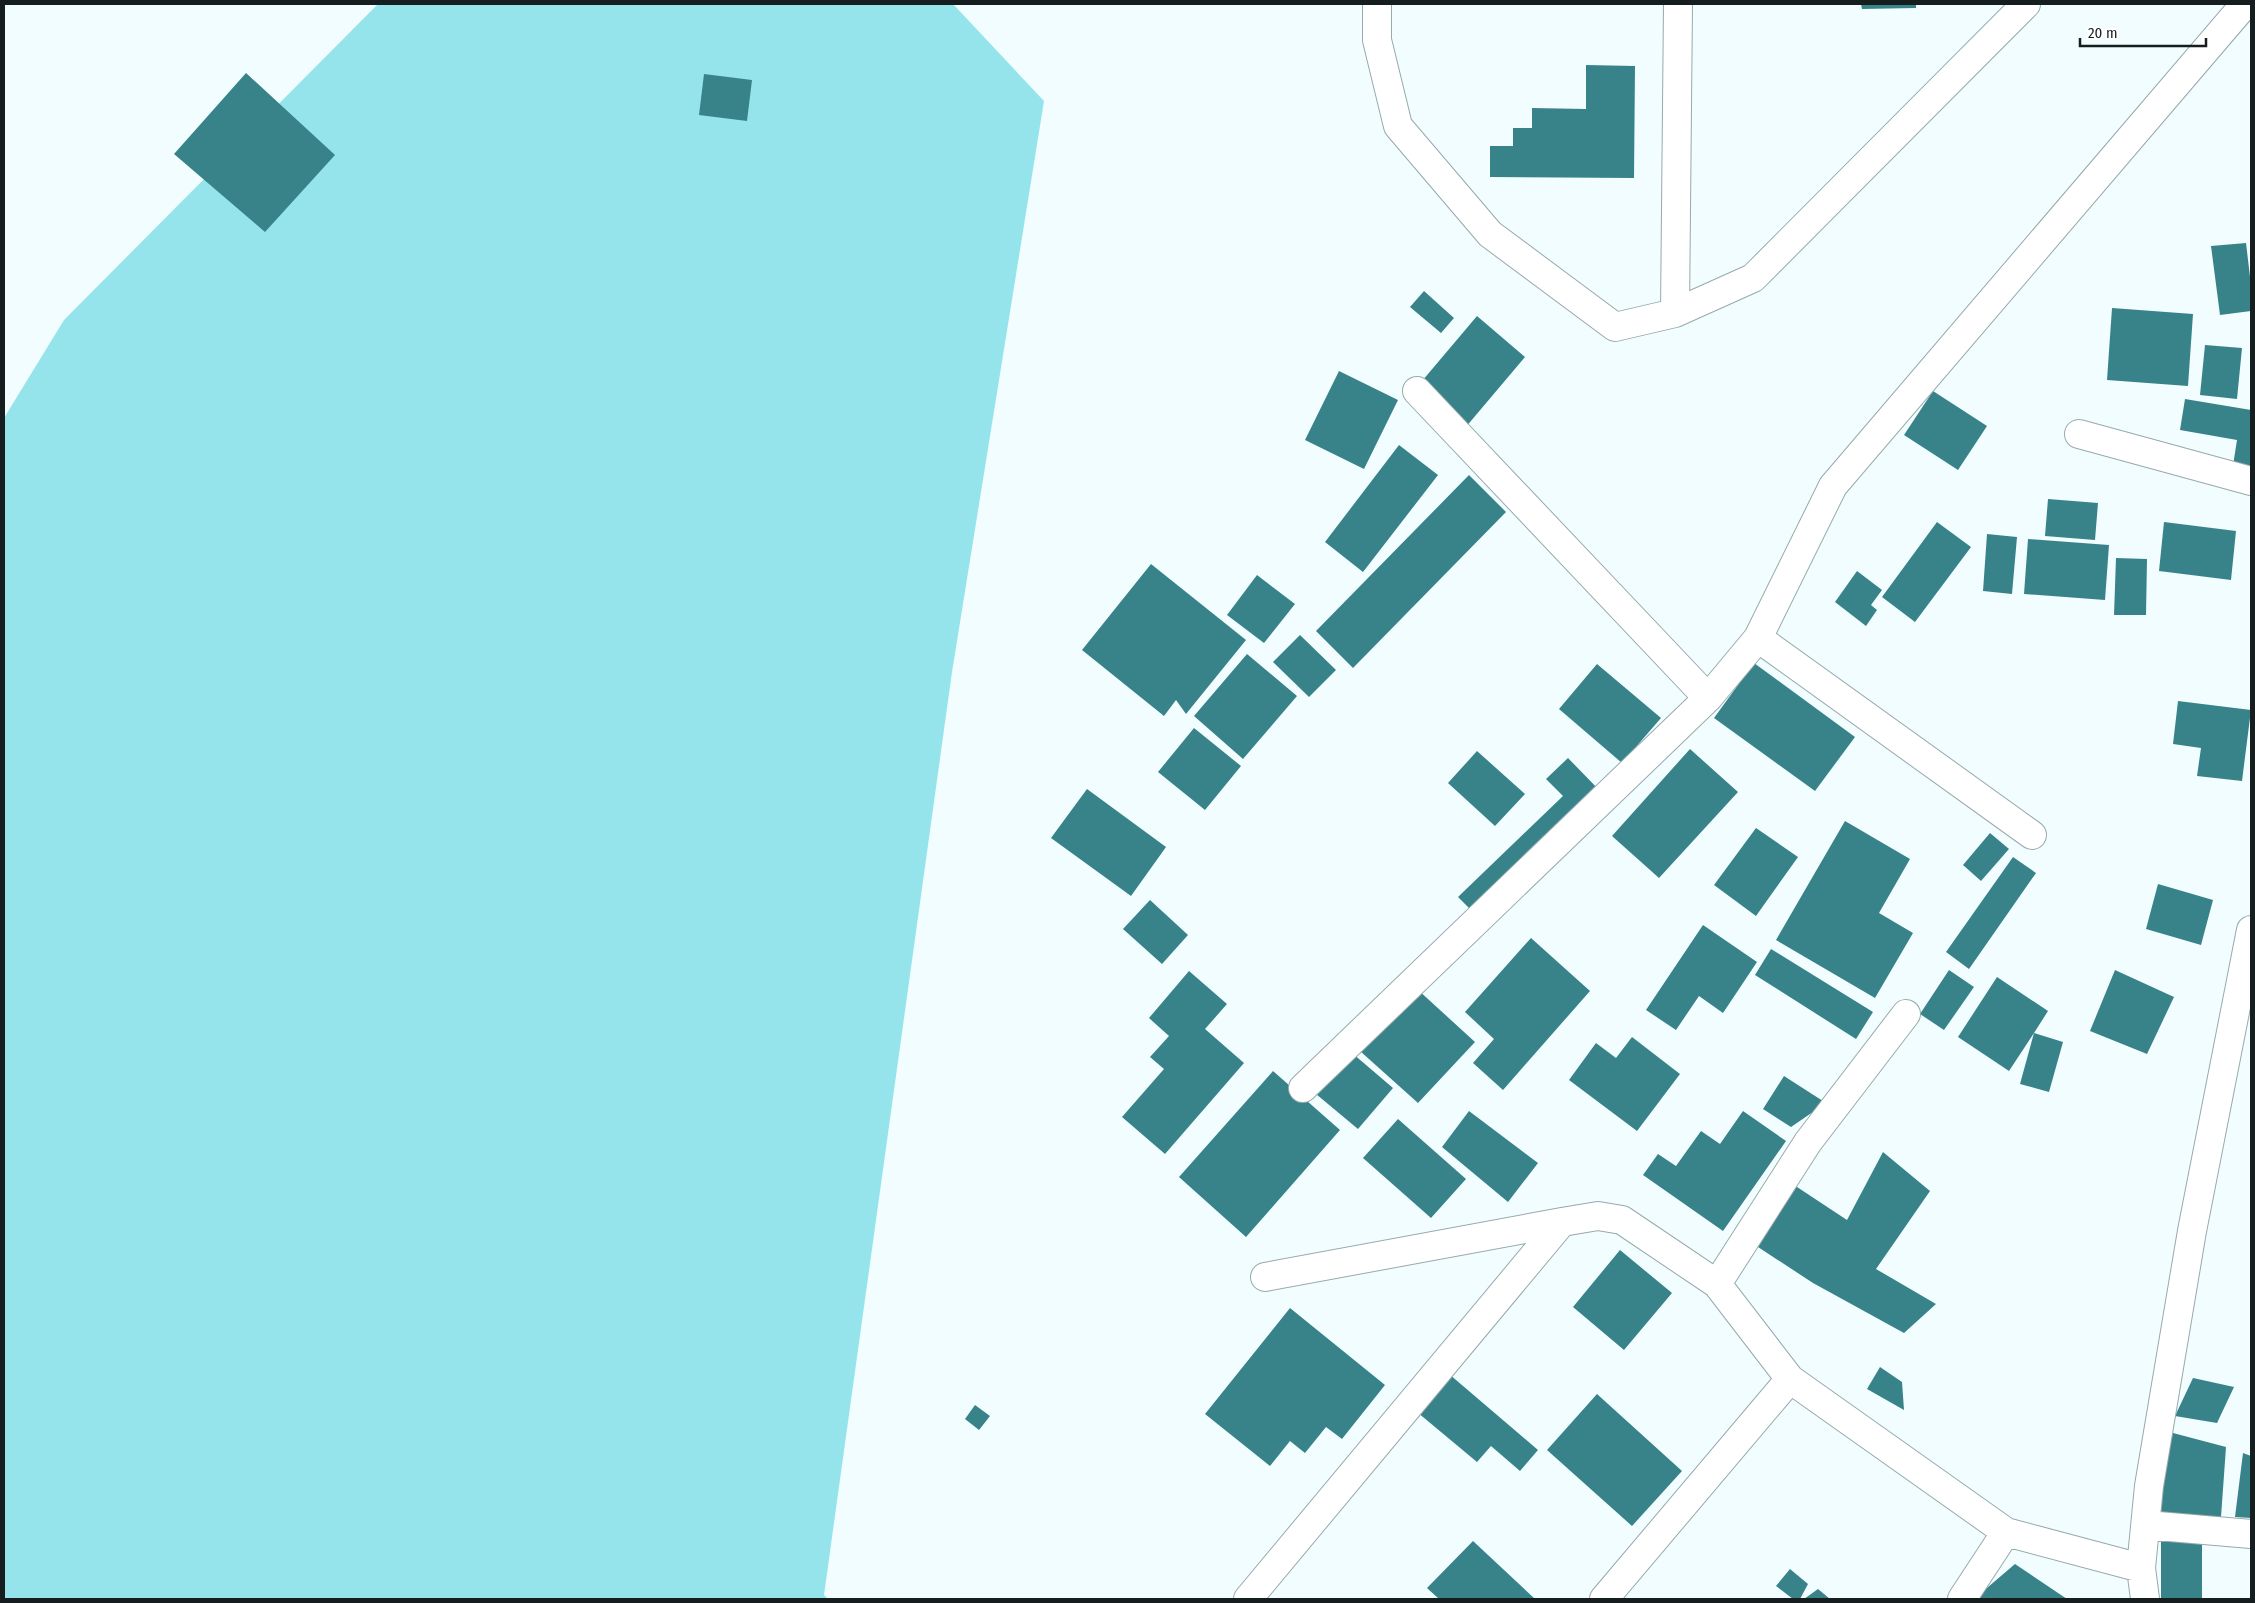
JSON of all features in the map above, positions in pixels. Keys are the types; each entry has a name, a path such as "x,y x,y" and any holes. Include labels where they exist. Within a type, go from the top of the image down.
{"street":[{"path":"1377,4 1377,40 1398,126 1490,234 1615,327 1675,314 1753,278 2014,10"},
{"path":"1675,314 1678,4"},
{"path":"1303,1088 1708,698 1758,638 1833,486 2245,4"},
{"path":"1416,391 1708,698"},
{"path":"2079,434 2251,481"},
{"path":"1758,638 2032,835"},
{"path":"2145,1599 2141,1568 2149,1486 2192,1231 2251,930"},
{"path":"1717,1284 1808,1142 1906,1014"},
{"path":"1265,1277 1598,1216 1622,1220 1717,1284 1790,1379 2006,1532 2141,1568"},
{"path":"1248,1599 1562,1222"},
{"path":"1604,1599 1790,1379"},
{"path":"2146,1525 2251,1534"},
{"path":"1962,1599 2006,1532"}],"shaded area":[{"path":"378,4 953,4 1044,101 952,672 824,1595 828,1599 4,1599 4,418 64,320"}],"building":[{"path":"1861,4 1916,4 1916,8 1862,9"},
{"path":"1586,65 1635,66 1634,178 1490,177 1490,146 1513,146 1513,128 1532,128 1532,108 1586,109"},
{"path":"246,73 335,155 265,232 174,154"},
{"path":"704,74 752,80 747,121 699,115"},
{"path":"2246,243 2251,285 2251,311 2220,315 2211,246"},
{"path":"1424,291 1454,318 1441,333 1410,307"},
{"path":"2112,308 2193,314 2188,386 2107,380"},
{"path":"1477,316 1525,357 1465,428 1417,387"},
{"path":"2205,345 2242,348 2237,399 2200,395"},
{"path":"1339,371 1398,400 1364,469 1305,440"},
{"path":"1933,391 1987,426 1958,470 1904,435"},
{"path":"2185,399 2251,410 2251,475 2232,472 2237,440 2180,430"},
{"path":"1399,445 1438,475 1363,572 1325,542"},
{"path":"1469,475 1506,512 1353,668 1316,631"},
{"path":"2048,499 2098,503 2095,540 2045,536"},
{"path":"1937,522 1971,547 1915,622 1882,597"},
{"path":"2164,522 2236,531 2231,580 2159,571"},
{"path":"1987,534 2017,537 2012,594 1983,591"},
{"path":"2028,539 2109,545 2105,600 2024,594"},
{"path":"2116,558 2147,559 2146,615 2114,615"},
{"path":"1151,564 1246,640 1186,714 1176,700 1164,716 1082,650"},
{"path":"1857,571 1882,590 1871,605 1877,610 1866,626 1835,602"},
{"path":"1257,575 1295,604 1264,643 1227,615"},
{"path":"1300,635 1336,670 1309,697 1273,662"},
{"path":"1247,654 1297,696 1243,759 1194,716"},
{"path":"1754,663 1855,737 1815,791 1714,718"},
{"path":"1597,664 1661,718 1622,763 1559,709"},
{"path":"2178,701 2251,710 2242,781 2197,776 2201,748 2173,744"},
{"path":"1194,728 1241,766 1205,810 1158,772"},
{"path":"1690,749 1738,792 1659,878 1612,836"},
{"path":"1477,751 1525,794 1495,826 1448,783"},
{"path":"1568,758 1603,794 1477,916 1458,897 1563,796 1546,779"},
{"path":"1087,789 1166,847 1131,896 1051,838"},
{"path":"1845,821 1910,859 1879,913 1913,933 1875,998 1776,940"},
{"path":"1756,828 1798,857 1756,916 1714,885"},
{"path":"1990,833 2009,849 1981,881 1963,865"},
{"path":"2013,857 2036,873 1969,969 1946,952"},
{"path":"2158,884 2213,900 2201,945 2146,929"},
{"path":"1150,900 1188,935 1162,964 1123,929"},
{"path":"1703,925 1757,962 1723,1013 1699,996 1676,1030 1646,1010"},
{"path":"1531,938 1590,991 1503,1090 1473,1063 1494,1039 1465,1012"},
{"path":"1771,949 1873,1012 1856,1039 1755,975"},
{"path":"1949,970 1974,987 1944,1030 1920,1014"},
{"path":"2115,970 2174,997 2147,1054 2090,1031"},
{"path":"1189,971 1227,1004 1205,1029 1244,1063 1165,1154 1122,1117 1164,1069 1150,1057 1169,1036 1149,1018"},
{"path":"1997,977 2048,1011 2009,1071 1958,1037"},
{"path":"1417,989 1475,1042 1418,1103 1360,1051"},
{"path":"2034,1033 2063,1042 2049,1092 2020,1084"},
{"path":"1632,1037 1680,1074 1637,1131 1569,1080 1596,1043 1616,1058"},
{"path":"1352,1053 1393,1088 1358,1129 1316,1094"},
{"path":"1273,1071 1340,1130 1246,1237 1179,1177"},
{"path":"1784,1076 1826,1103 1791,1127 1763,1109"},
{"path":"1469,1111 1538,1163 1508,1202 1442,1147"},
{"path":"1743,1111 1786,1141 1723,1231 1643,1175 1658,1154 1676,1166 1701,1131 1720,1144"},
{"path":"1398,1119 1466,1179 1431,1218 1363,1158"},
{"path":"1883,1152 1930,1191 1876,1269 1936,1304 1904,1333 1813,1283 1755,1245 1794,1185 1847,1220"},
{"path":"1620,1250 1672,1293 1624,1350 1573,1307"},
{"path":"1290,1308 1385,1385 1342,1439 1326,1427 1305,1453 1290,1441 1270,1466 1205,1414"},
{"path":"1880,1367 1902,1382 1904,1410 1867,1389"},
{"path":"1449,1374 1538,1450 1520,1471 1491,1446 1477,1462 1417,1412"},
{"path":"2193,1378 2234,1387 2217,1423 2175,1416"},
{"path":"1597,1394 1682,1471 1632,1526 1547,1450"},
{"path":"975,1405 990,1416 979,1430 965,1419"},
{"path":"2173,1433 2226,1447 2221,1517 2151,1514"},
{"path":"2243,1453 2251,1456 2251,1518 2235,1517"},
{"path":"2161,1533 2202,1533 2202,1599 2161,1599"},
{"path":"1473,1541 1535,1599 1439,1599 1427,1588"},
{"path":"2015,1564 2067,1599 1974,1599"},
{"path":"1790,1569 1808,1584 1800,1599 1793,1599 1776,1586"},
{"path":"1818,1589 1830,1599 1804,1599"}]}
